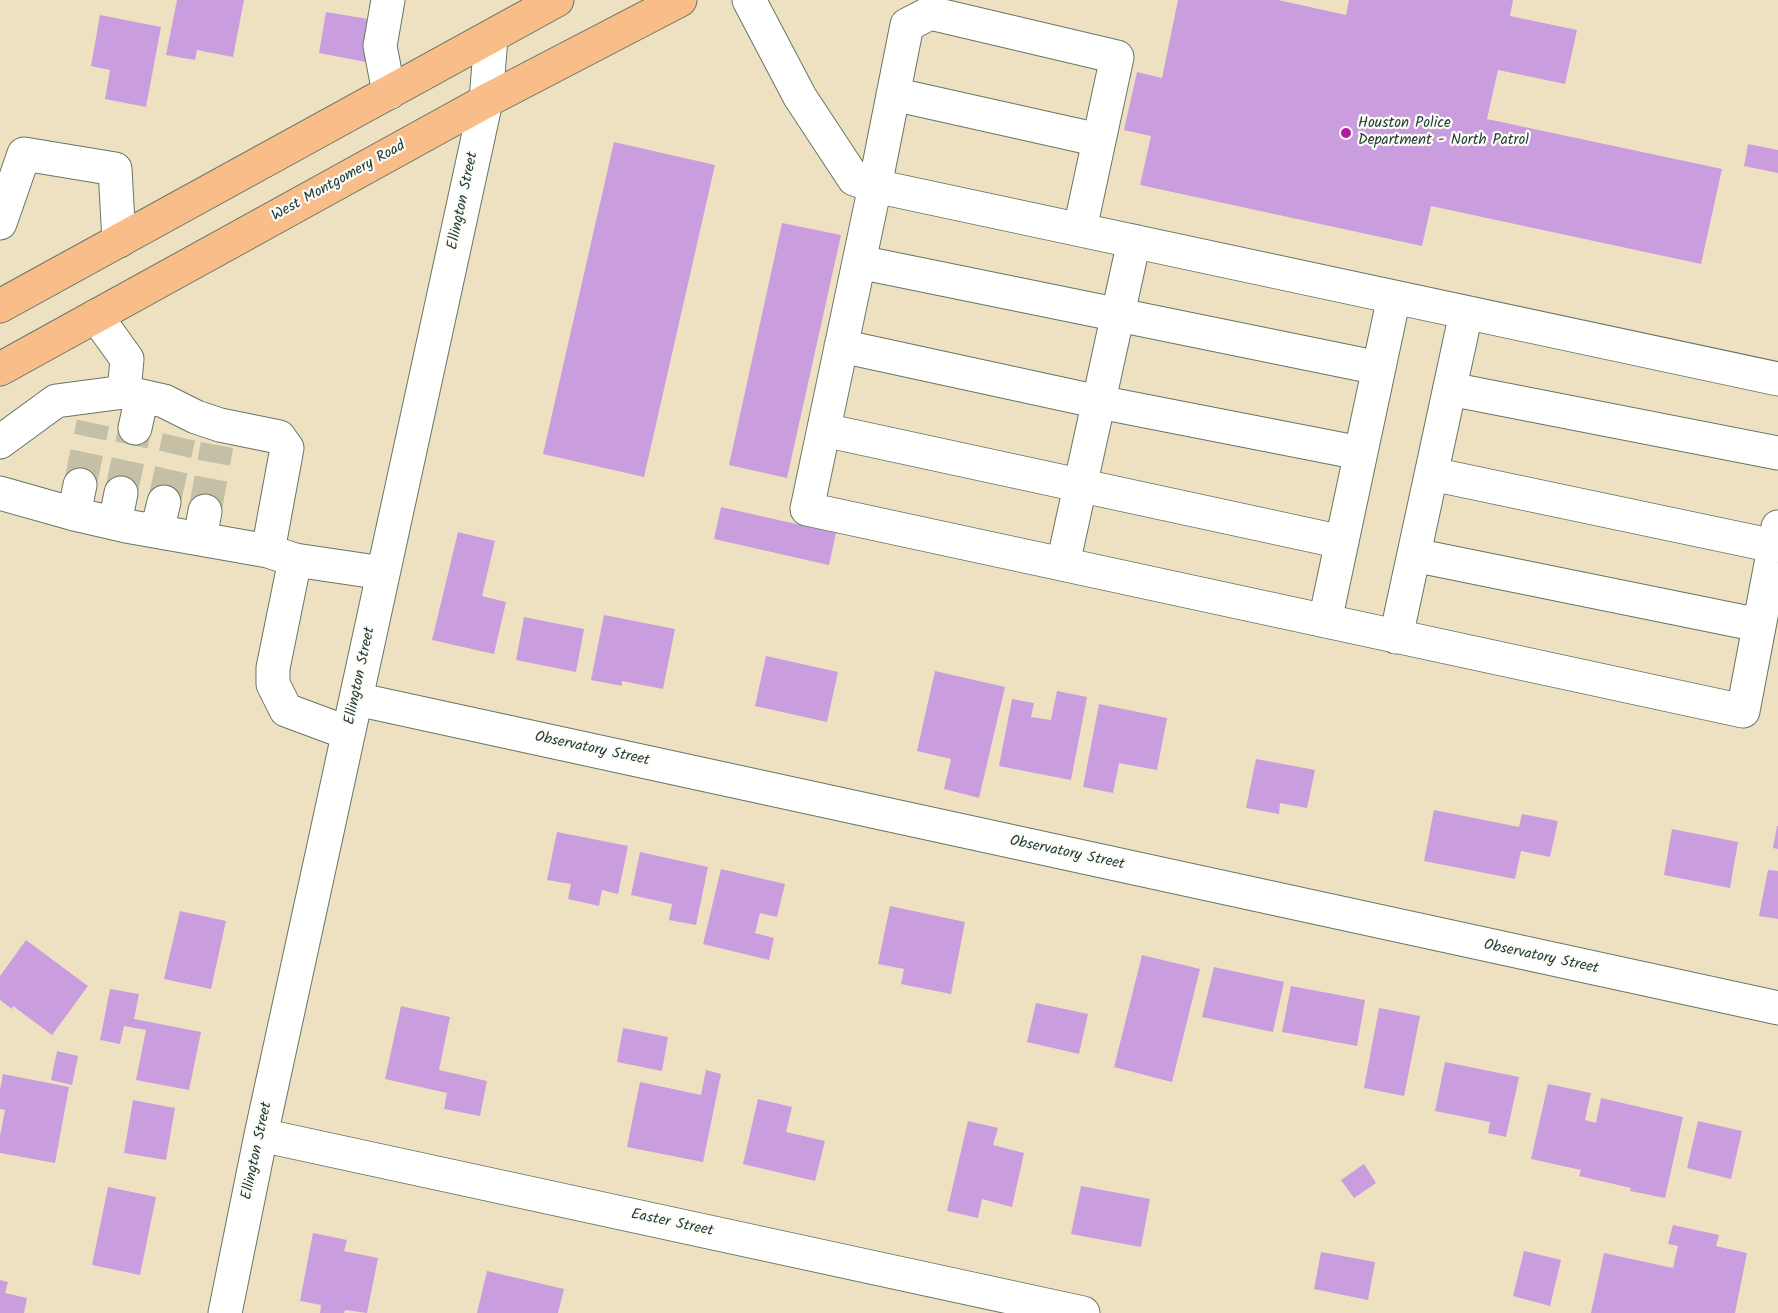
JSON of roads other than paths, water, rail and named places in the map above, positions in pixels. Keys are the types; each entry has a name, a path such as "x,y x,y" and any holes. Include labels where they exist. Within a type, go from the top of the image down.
{"main road":[{"path":"0,306 558,0"},
{"name":"West Montgomery Road","path":"0,369 486,101 680,0"}],"street":[{"path":"388,0 380,46 389,93"},
{"path":"749,0 800,97 854,179 874,186 1778,379"},
{"path":"1080,230 1117,57 930,13 907,25 807,509 1743,711 1776,536 1432,474"},
{"name":"Ellington Street","path":"225,1313 261,1135 486,101 490,38"},
{"path":"893,94 1099,140"},
{"path":"0,223 24,154 115,169 119,241"},
{"path":"1063,564 1134,241"},
{"path":"859,262 1379,368"},
{"path":"1325,621 1394,297"},
{"path":"1396,637 1466,313"},
{"path":"96,316 127,359 115,401"},
{"path":"841,346 1099,402 1360,453"},
{"path":"1450,389 1778,453"},
{"path":"0,442 56,401 164,401 181,424 218,435 279,437 287,448 273,684 286,710 348,733"},
{"path":"115,401 135,428"},
{"path":"824,430 1342,542"},
{"path":"0,493 77,499 203,525 281,555 383,573"},
{"path":"1414,555 1759,625"},
{"name":"Observatory Street","path":"356,699 1778,1008"},
{"name":"Easter Street","path":"261,1135 1083,1313"}],"tunnel":[{"path":"80,485 93,423"},
{"path":"121,493 135,428"},
{"path":"164,502 179,437"},
{"path":"205,511 217,445"}],"place":[{"name":"Houston Police Department - North Patrol","path":"1346,133"}]}
